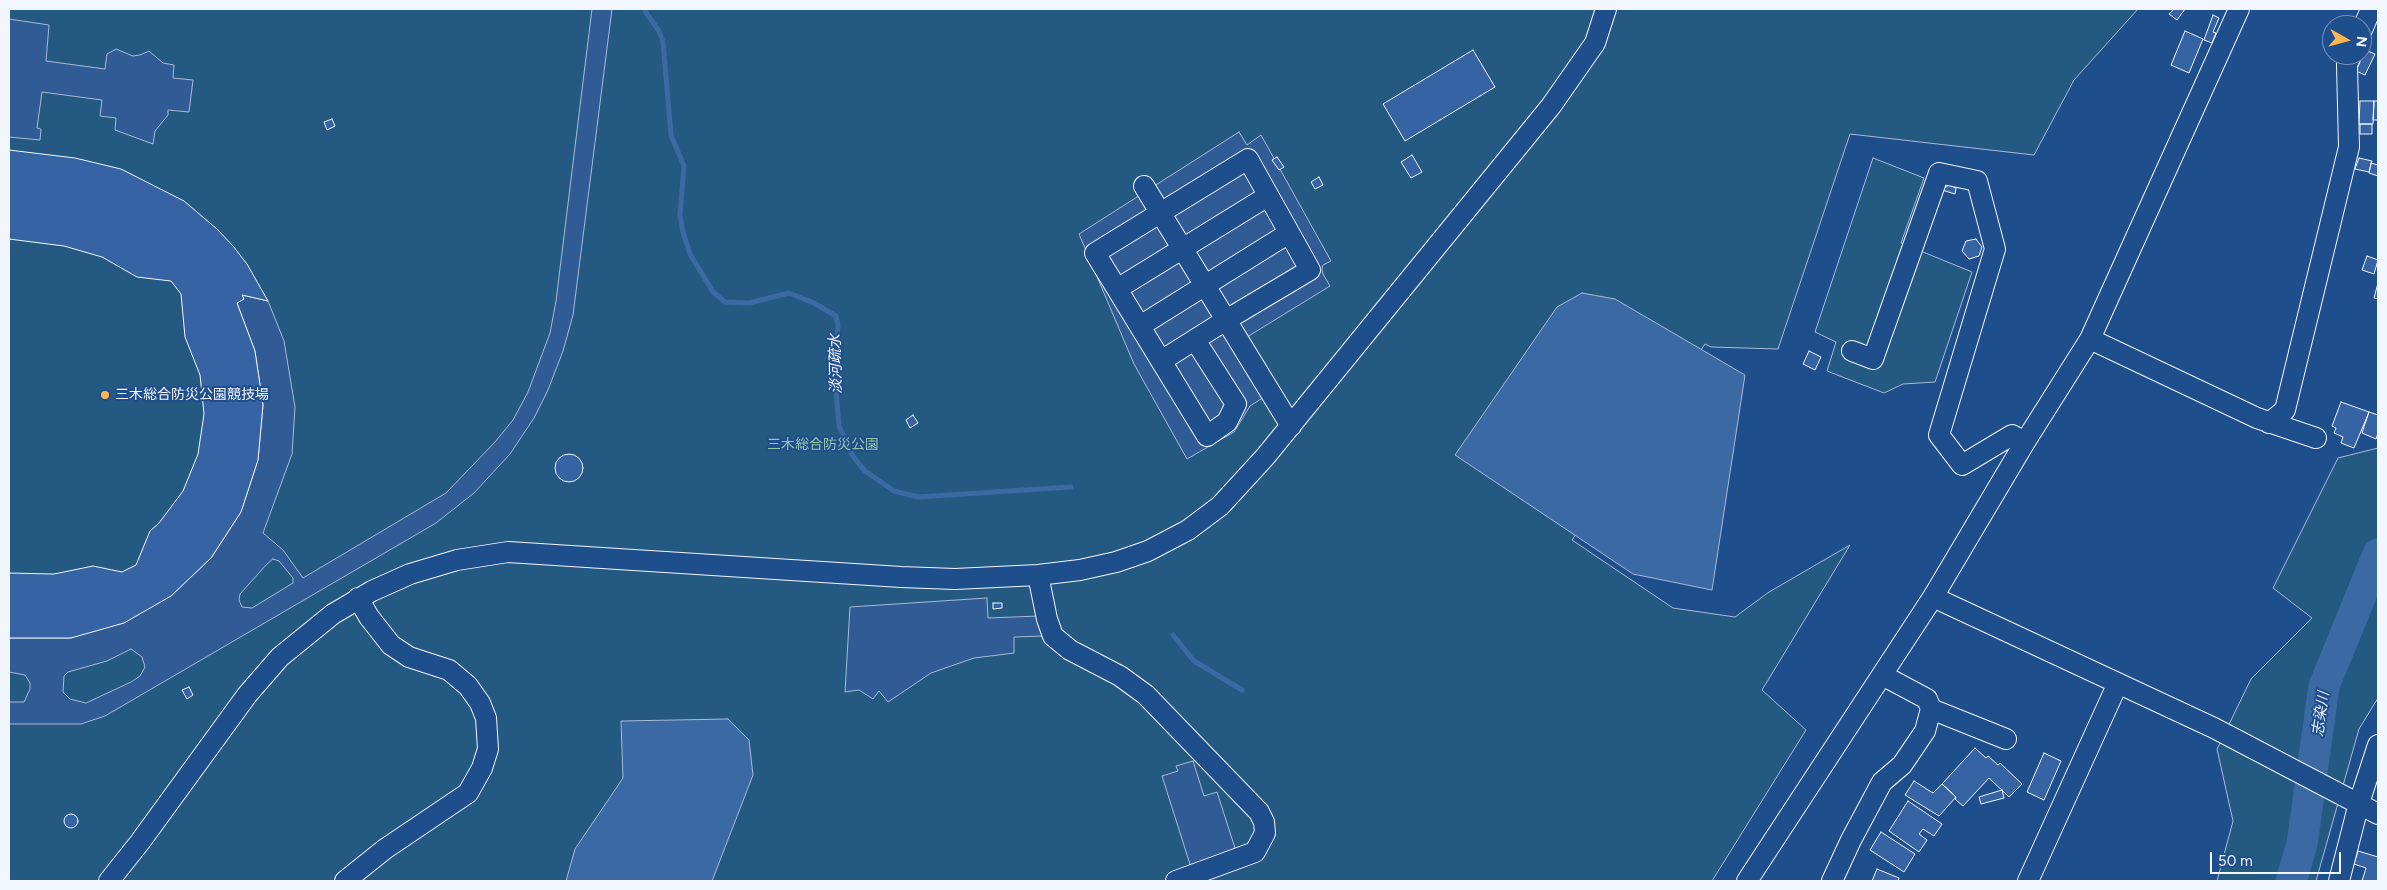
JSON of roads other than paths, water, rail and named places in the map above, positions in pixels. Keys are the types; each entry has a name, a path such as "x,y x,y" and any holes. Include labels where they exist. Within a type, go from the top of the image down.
{"street":[{"path":"109,881 263,676 300,638 322,621 358,598 391,581 420,570 457,560 508,552 901,577 955,579 1038,575 1108,564 1148,551 1188,530 1220,506 1291,426 1550,106 1594,43 1606,9"},
{"path":"1746,881 1934,597 2025,442 2090,339 2239,9"},
{"path":"2269,423 2285,410 2349,147 2347,65"},
{"path":"1161,361 1226,320 1310,270 1248,159 1095,253 1140,326 1161,361 1207,436 1227,422 1236,404 1195,340"},
{"path":"1852,351 1873,359 1939,173 1976,181 1995,249 1939,436 1962,465 2012,435 2025,442"},
{"path":"1144,186 1291,426"},
{"path":"1117,289 1268,196"},
{"path":"1140,326 1289,233"},
{"path":"2090,339 2269,423 2316,438"},
{"path":"1038,575 1047,619 1053,636 1070,650 1120,676 1146,695 1193,742 1262,817 1265,833 1255,852 1176,881"},
{"path":"1934,597 2214,728 2378,814"},
{"path":"345,881 384,849 468,792 482,768 488,749 486,718 480,703 468,686 449,670 409,656 391,645 368,618 358,598"},
{"path":"1832,881 1851,840 1882,782 1902,765 1925,731 1931,709 1927,699 1882,675"},
{"path":"2028,881 2118,683"},
{"path":"1931,709 2006,739"},
{"path":"2338,881 2359,803 2378,745"}],"waterway":[{"name":"淡河疏水","path":"645,11 659,31 663,42 671,135 684,166 680,215 690,254 713,292 725,302 749,303 789,293 814,303 836,316 838,326 834,368 839,426 852,455 865,471 894,491 918,497 1071,487"},
{"name":"志染川","path":"2291,881 2302,844 2324,686 2378,554"},
{"name":"淡河疏水","path":"1173,635 1194,661 1242,690"}],"place":[{"name":"三木総合防災公園競技場","path":"105,395"}],"park label":[{"name":"三木総合防災公園","path":"823,445"}]}
